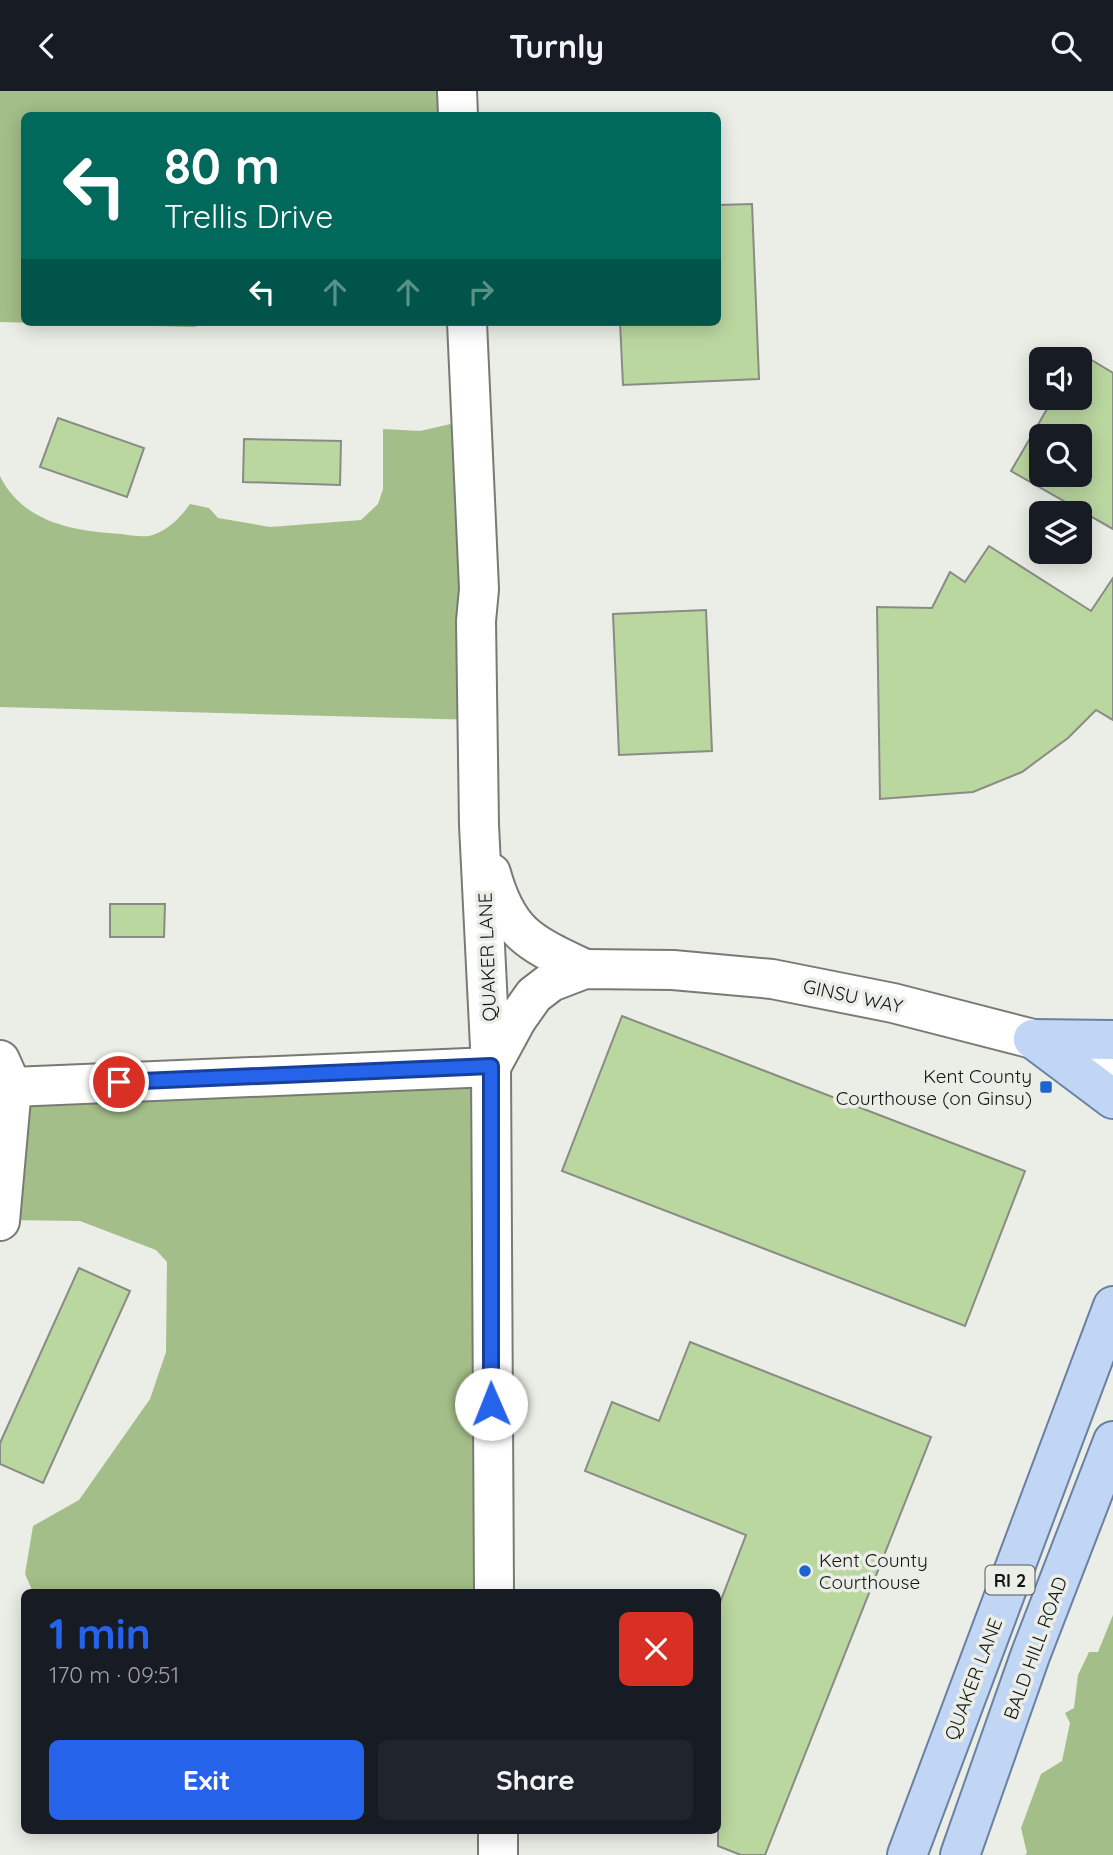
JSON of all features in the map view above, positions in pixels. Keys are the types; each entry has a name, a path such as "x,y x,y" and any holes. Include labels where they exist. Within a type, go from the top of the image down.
{"main road":[{"path":"1033,1039 1113,1040"},
{"path":"1033,1039 1113,1099"},
{"path":"1097,1350 1113,1273"},
{"name":"QUAKER LANE","path":"907,1855 1113,1306"},
{"name":"BALD HILL ROAD","path":"960,1855 1030,1656 1113,1441"}],"street":[{"path":"457,91 458,112"},
{"name":"QUAKER LANE","path":"467,326 479,589 476,621 491,1066 494,1589"},
{"name":"GINSU WAY","path":"482,840 496,892 515,925 531,943 585,969"},
{"name":"GINSU WAY","path":"491,1066 517,1019 534,995 551,982 585,969 674,969 772,979 893,1003 1033,1039 1113,1069"},
{"path":"0,1221 6,1074 491,1066"},
{"path":"498,1834 498,1855"}],"green space":[{"path":"0,91 459,91 460,112 21,112 21,323 0,322"},
{"path":"468,420 479,720 0,707 0,476 10,492 36,514 68,527 103,533 153,535 174,523 190,504 209,508 218,518 270,527 361,520 378,504 383,489 383,429 420,431"},
{"path":"488,1065 496,1589 32,1589 25,1574 33,1526 79,1500 150,1399 166,1352 167,1262 156,1250 80,1221 4,1220 11,1079"},
{"path":"1113,1615 1113,1855 1025,1855 1027,1853 1021,1828 1041,1774 1062,1761 1070,1723 1065,1713 1074,1708 1078,1675 1089,1652 1098,1652"}],"building":[{"path":"752,204 759,379 623,385 620,326 721,326 721,205"},
{"path":"1092,360 1113,373 1113,529 1092,517 1092,501 1064,501 1039,487 1092,487 1092,424 1038,424 1046,410 1092,410"},
{"path":"58,418 144,448 127,497 40,467"},
{"path":"244,439 341,441 340,485 243,482"},
{"path":"1029,440 1029,481 1011,471"},
{"path":"989,546 1091,611 1113,578 1113,720 1096,710 1068,738 1022,772 973,792 880,799 877,607 932,608 950,572 965,582"},
{"path":"706,610 712,751 619,755 613,614"},
{"path":"110,904 165,904 164,937 110,937"},
{"path":"622,1016 1025,1171 965,1326 562,1171"},
{"path":"79,1268 130,1291 43,1483 0,1464 0,1443"},
{"name":"Kent County Courthouse","path":"690,1342 931,1437 765,1855 741,1855 718,1846 718,1834 721,1834 721,1600 746,1535 585,1471 612,1402 659,1421"}],"place":[{"name":"Kent County Courthouse (on Ginsu)","path":"1046,1087"},
{"name":"Kent County Courthouse","path":"805,1571"}],"route":[{"path":"119,1082 491,1066 491,1404"}]}
